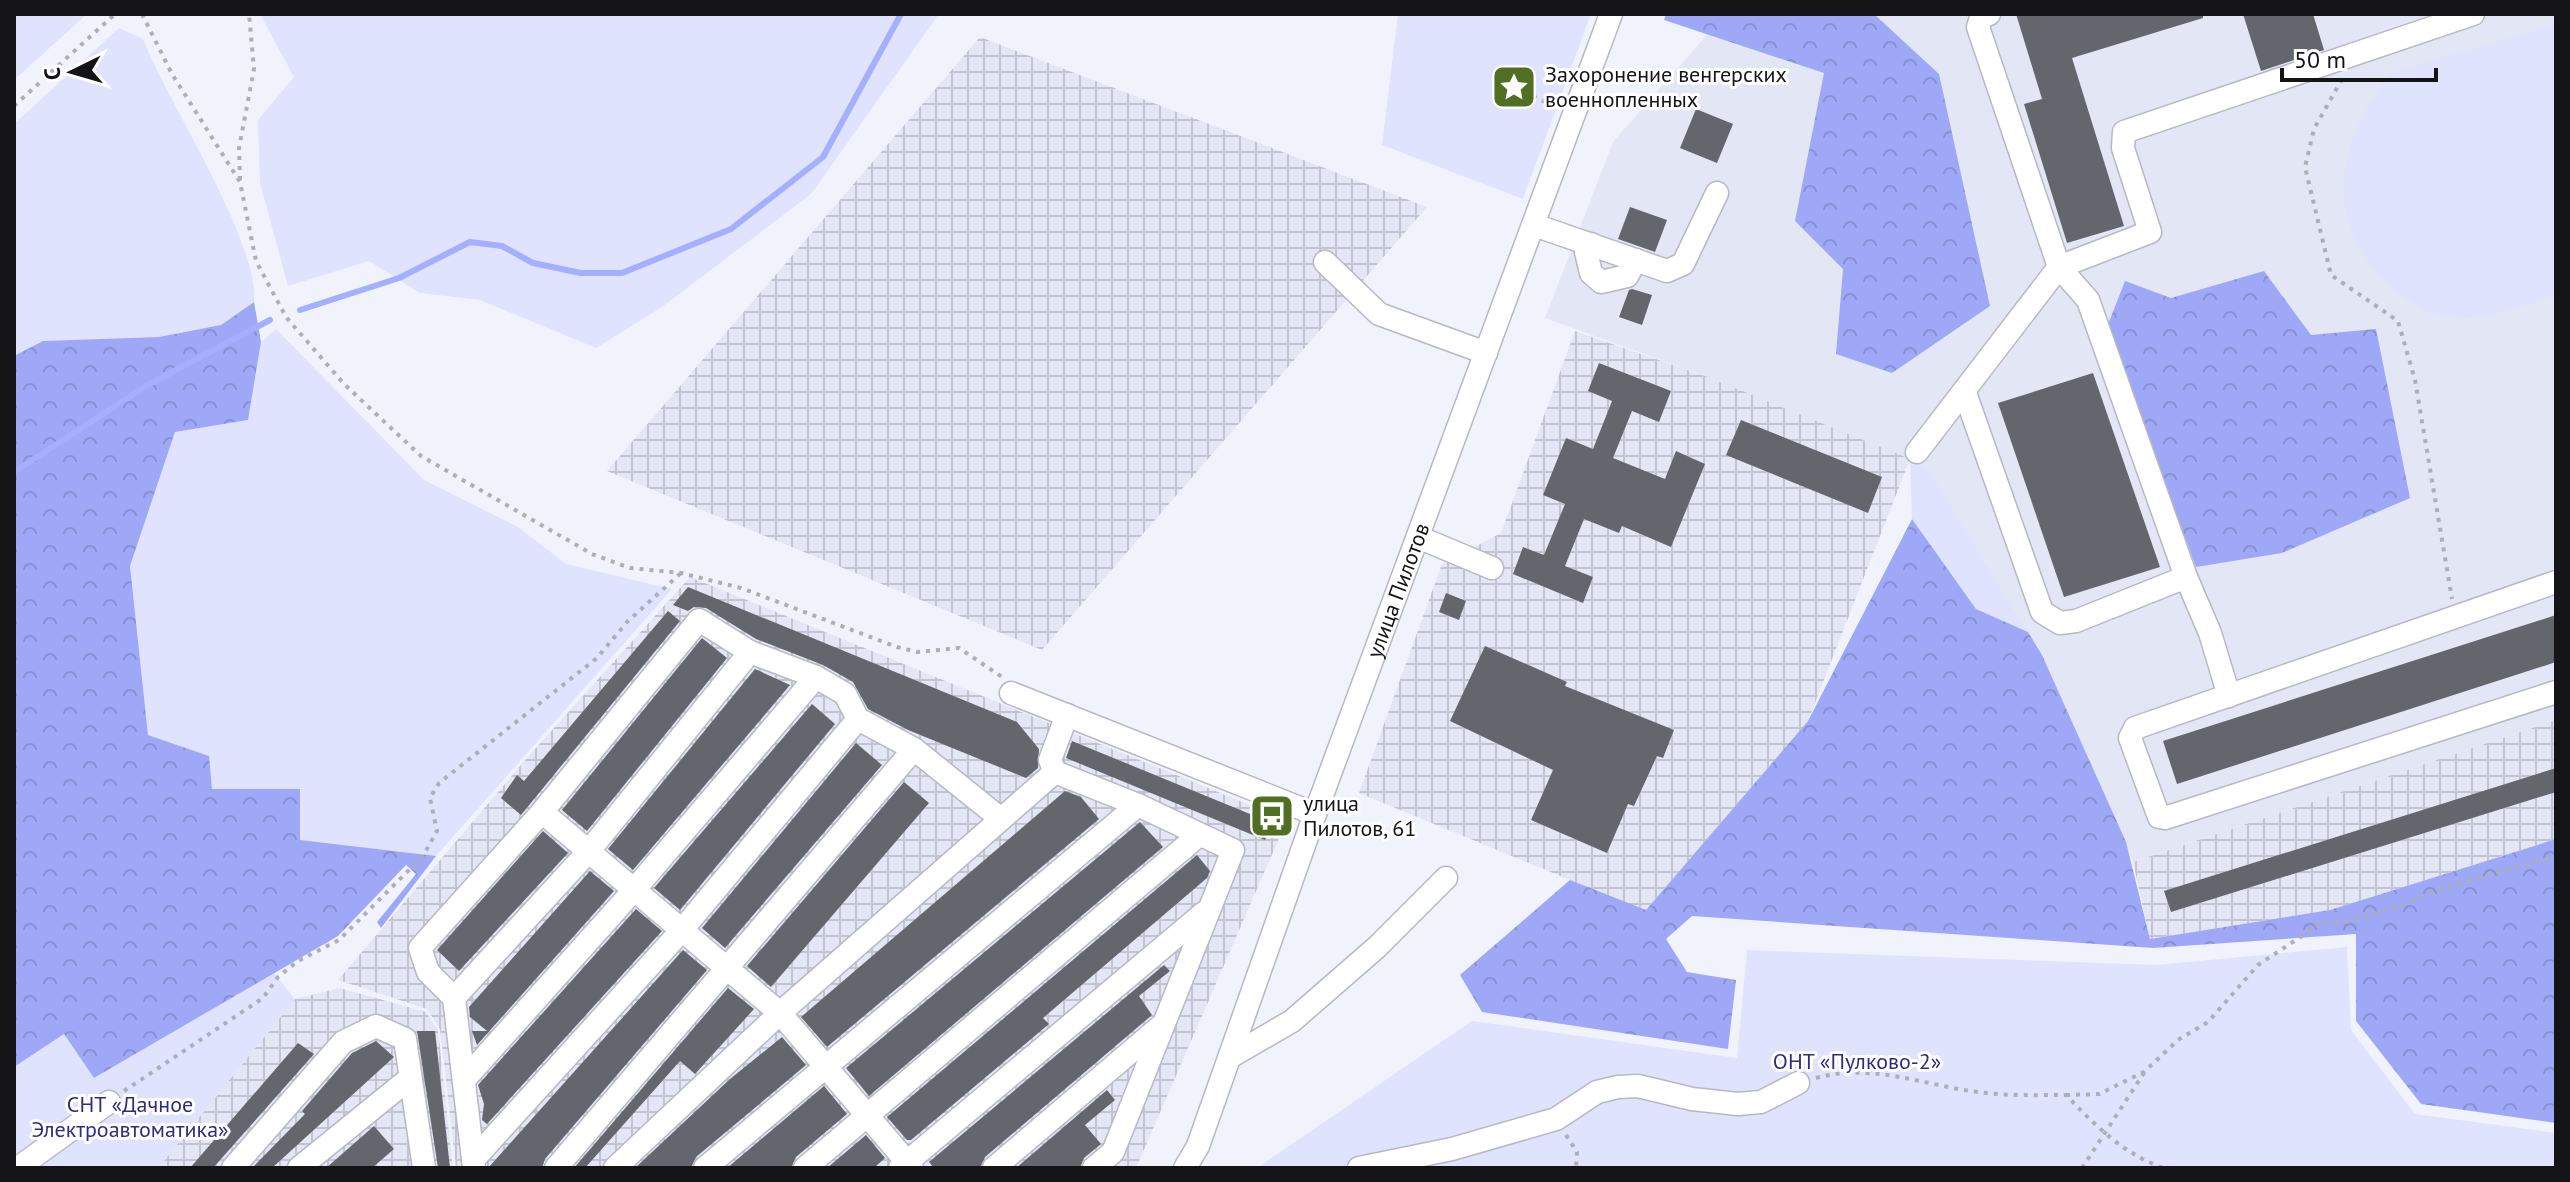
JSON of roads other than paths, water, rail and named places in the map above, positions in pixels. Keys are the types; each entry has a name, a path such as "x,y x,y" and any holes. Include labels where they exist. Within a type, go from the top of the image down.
{"street":[{"name":"улица Пилотов","path":"1185,1168 1198,1146 1315,814 1611,14"},
{"path":"1989,14 1981,18 1978,27 2059,267 2088,300 2186,577 2210,633 2229,696"},
{"path":"1917,452 2059,267 2150,232 2123,148 2124,132 2473,14"},
{"path":"1534,225 1667,271 1683,264 1717,193"},
{"path":"1591,244 1586,252 1591,273 1601,282 1627,276 1636,260"},
{"path":"1325,262 1379,314 1486,353"},
{"path":"1965,393 2042,612 2060,623 2076,621 2186,577"},
{"path":"1418,537 1492,568"},
{"path":"2556,582 2229,696 2131,733 2130,738 2159,818 2556,692"},
{"path":"474,1164 454,998 428,972 420,948 542,812 699,620 750,652 816,677 845,694 858,719 914,749 1001,819"},
{"path":"454,998 588,852 750,652"},
{"path":"464,1080 634,890 816,677"},
{"path":"1011,693 1315,814"},
{"path":"1067,715 1050,760 1055,772 1138,805 1233,850 1113,1152 1094,1168"},
{"path":"474,1164 682,930 858,719"},
{"path":"556,1168 914,749"},
{"path":"615,1168 780,1013 1055,772"},
{"path":"705,1168 827,1069 1138,805"},
{"path":"542,812 780,1013 868,1116 906,1166 1209,908"},
{"path":"805,1168 1199,835"},
{"path":"1230,1057 1292,1021 1377,947 1446,878"},
{"path":"994,1168 1164,1024"},
{"path":"233,1168 343,1042 376,1026 405,1039 416,1163"},
{"path":"299,1168 410,1078"},
{"path":"1359,1168 1452,1149 1556,1119 1597,1092 1618,1087 1638,1086 1692,1099 1738,1104 1761,1102 1798,1083"},
{"path":"18,1168 109,1102"},
{"path":"1198,1146 1211,1168"}],"waterway":[{"path":"300,310 399,278 470,242 502,246 533,263 581,273 622,273 731,229 823,157 901,14"},
{"path":"14,472 146,386 270,320"}],"place":[{"name":"Захоронение венгерских военнопленных","path":"1514,87"},
{"name":"улица Пилотов, 61","path":"1272,816"}],"park label":[{"name":"ОНТ «Пулково-2»","path":"1857,1061"},
{"name":"СНТ «Дачное Электроавтоматика»","path":"130,1116"}]}
